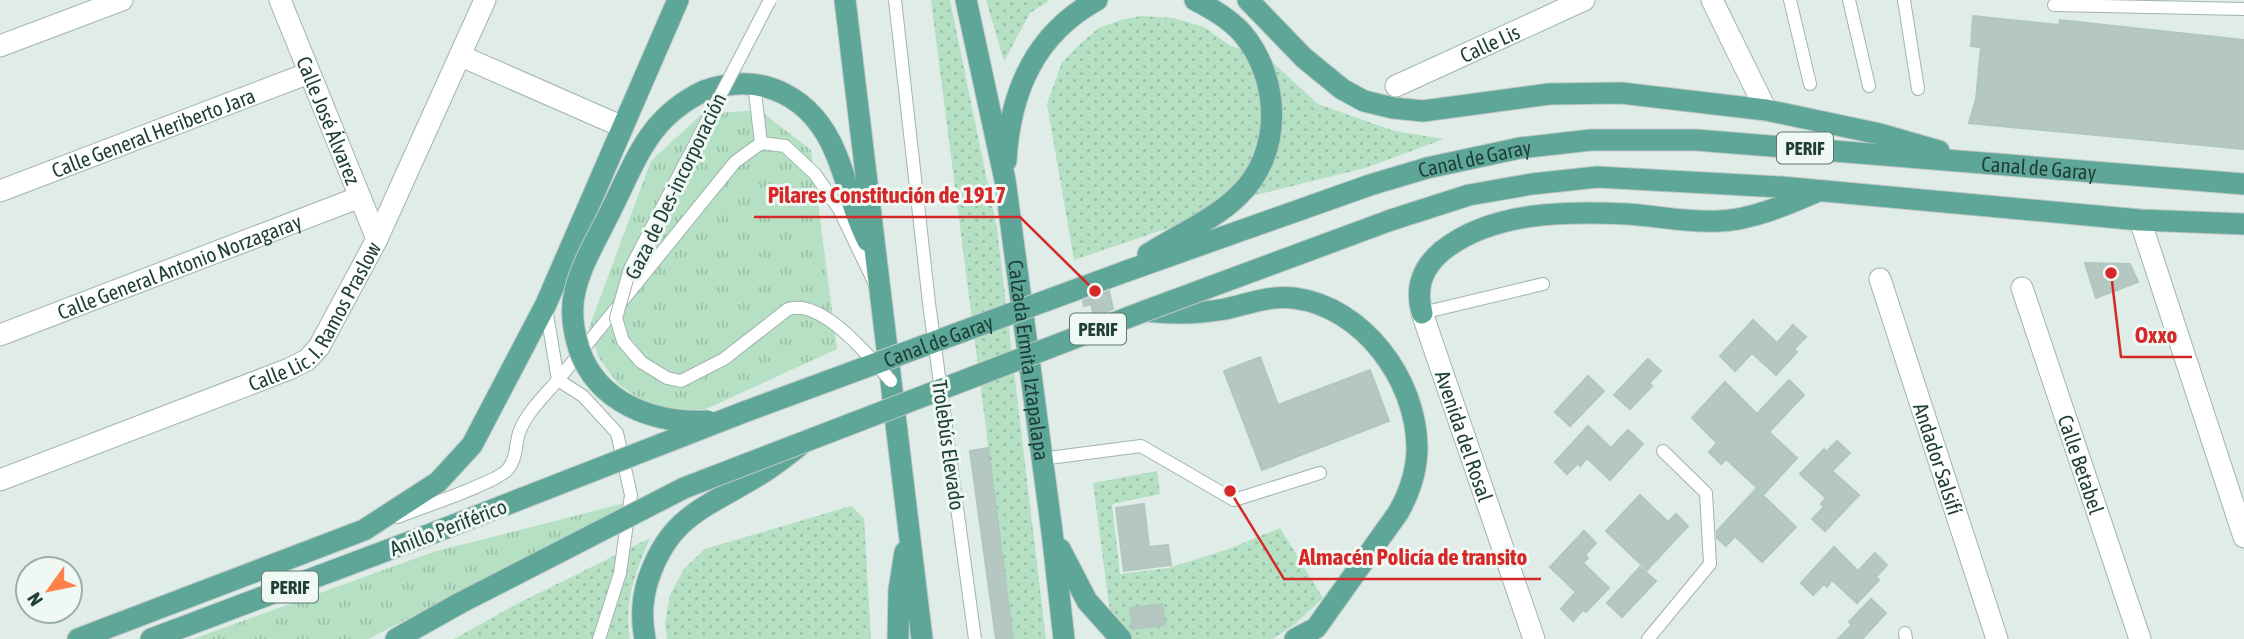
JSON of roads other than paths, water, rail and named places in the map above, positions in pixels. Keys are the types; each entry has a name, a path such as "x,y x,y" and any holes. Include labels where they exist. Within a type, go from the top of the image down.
{"main road":[{"path":"78,639 364,530 438,482 472,445 546,304 678,0"},
{"path":"845,0 922,639"},
{"name":"Calzada Ermita Iztapalapa","path":"966,0 1004,180 1064,639"},
{"path":"1004,180 1015,107 1036,54 1063,22 1097,0"},
{"path":"1248,0 1304,58 1342,89 1364,101 1393,108 1423,111 1549,94 1621,93 1766,110 1933,148 1956,161"},
{"path":"1124,272 1172,239 1228,206 1249,184 1265,154 1270,137 1271,100 1261,62 1242,33 1218,12 1200,2"},
{"path":"744,412 710,421 675,421 649,415 625,405 612,396 590,372 582,356 572,320 572,306 579,278 643,145 667,114 691,97 730,84 754,84 785,93 802,105 835,151 855,211 875,255"},
{"name":"Canal de Garay","path":"744,412 1370,185 1485,155 1532,146 1603,139 1696,140 2244,184"},
{"name":"Canal de Garay","path":"805,441 1145,310 1391,220 1469,195 1532,184 1597,177 1819,191 2140,220 2244,224"},
{"path":"1422,313 1420,283 1428,265 1459,240 1489,226 1537,217 1598,213 1719,222 1762,212 1819,191"},
{"path":"1145,310 1186,314 1277,297 1308,300 1337,314 1371,338 1395,371 1412,411 1417,448 1415,468 1406,499 1313,633 1295,639"},
{"name":"Anillo Periférico","path":"152,639 744,412"},
{"path":"645,639 642,619 646,588 657,555 673,532 694,512 756,477 805,441"},
{"name":"PERIF","path":"396,639 460,603 684,488 805,441"},
{"path":"1052,532 1082,593 1121,639"},
{"path":"898,639 902,571 911,533"}],"street":[{"path":"0,46 122,0"},
{"name":"Calle José Álvarez","path":"280,0 377,239"},
{"name":"Calle Lic. I. Ramos Praslow","path":"0,480 307,360 319,347 377,239 485,0"},
{"name":"Calle Lis","path":"1396,86 1584,0"},
{"path":"1712,0 1766,110"},
{"path":"461,57 623,127"},
{"name":"Calle General Heriberto Jara","path":"0,191 309,73"},
{"name":"Calle General Antonio Norzagaray","path":"0,335 360,197"},
{"path":"2140,220 2244,537"},
{"name":"Andador Salsifí","path":"1881,279 1997,639"},
{"name":"Calle Betabel","path":"2022,288 2140,639"},
{"name":"Avenida del Rosal","path":"1422,313 1534,639"}],"lane":[{"name":"Gaza de Des-incorporación","path":"770,0 631,270 616,318 619,329 623,341 641,362 667,378 681,381 724,359 789,309 797,306 806,308 844,329 891,381"},
{"name":"Trolebús Elevado","path":"895,0 929,303 975,639"},
{"path":"1790,0 1810,84"},
{"path":"1849,0 1869,86"},
{"path":"1904,0 1918,89"},
{"path":"2054,5 2204,4 2244,9"},
{"path":"754,84 761,143"},
{"path":"364,530 476,487 507,472 516,455 519,432 536,404 734,162 761,143 785,146 816,174 839,209 879,293"},
{"path":"1422,313 1543,284"},
{"path":"546,304 558,380 583,396 617,433 631,495 620,573 599,639"},
{"path":"1041,459 1141,446 1234,500 1320,472"},
{"path":"1648,639 1710,564 1706,492 1663,451"}],"place":[{"name":"Oxxo","path":"2111,273"},
{"name":"Pilares Constitución de 1917","path":"1095,291"},
{"name":"Almacén Policía de transito","path":"1230,491"}]}
